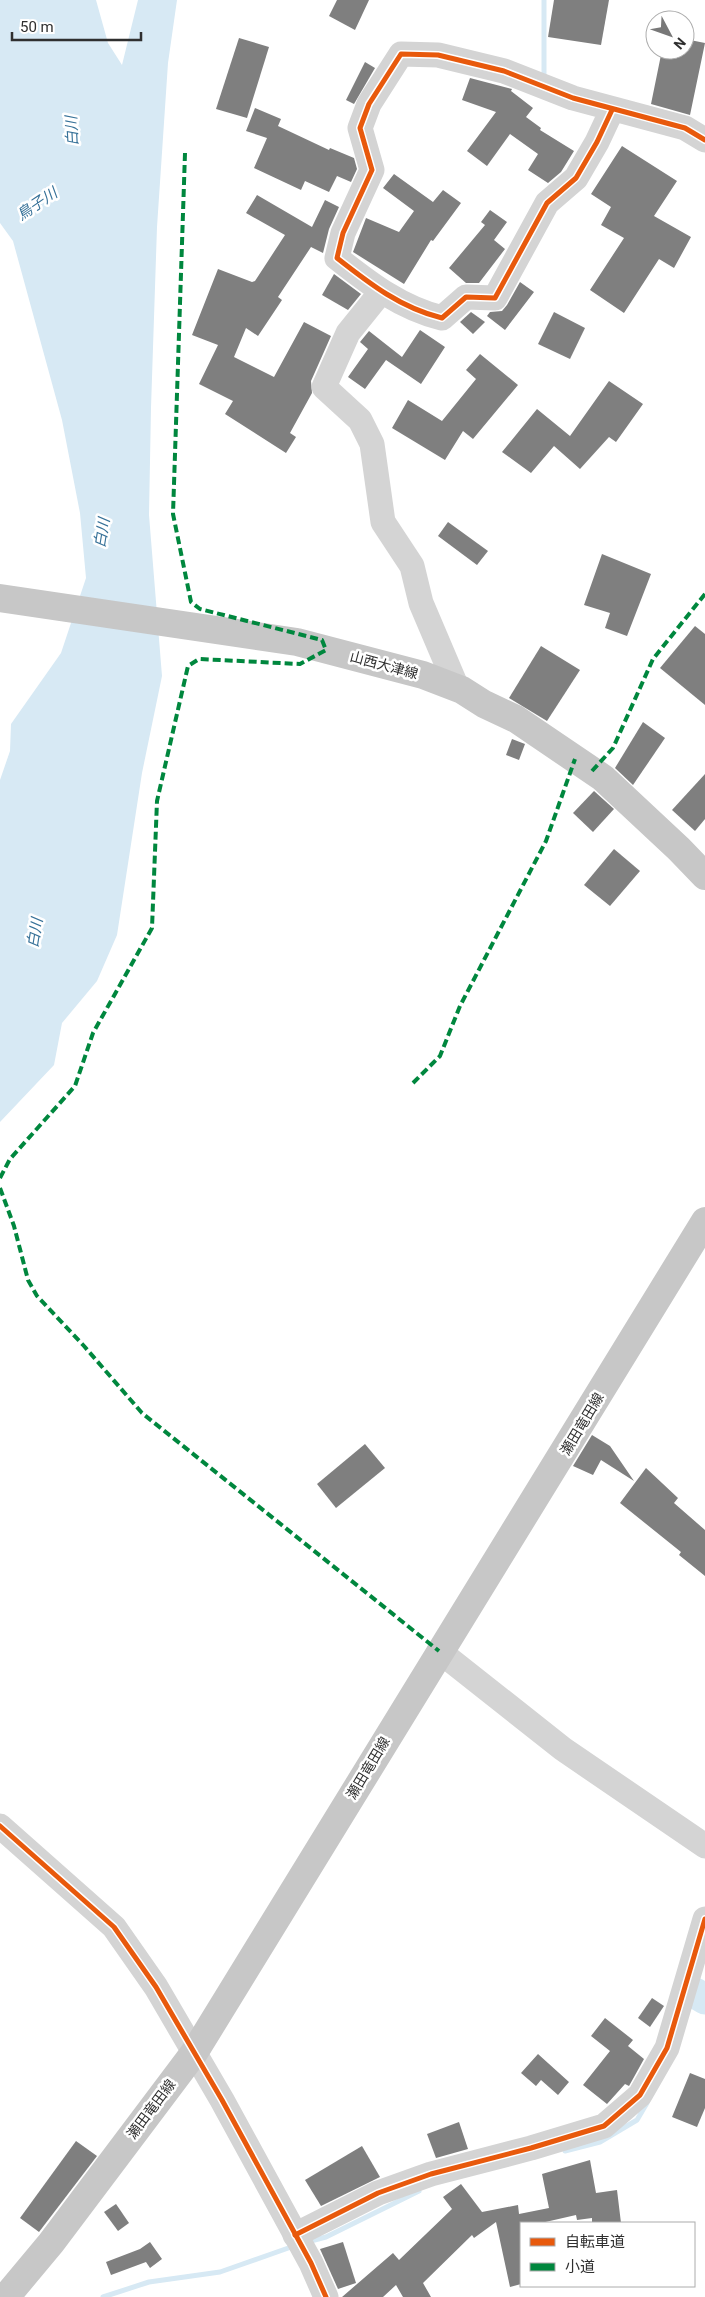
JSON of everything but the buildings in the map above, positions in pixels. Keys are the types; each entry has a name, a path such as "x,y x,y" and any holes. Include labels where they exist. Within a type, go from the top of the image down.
{"main road":[{"name":"山西大津線","path":"0,598 297,642 423,675 462,690 484,704 516,719 602,778 638,809 705,876"},
{"name":"瀬田竜田線","path":"6,2297 51,2243 194,2053 439,1651 561,1458 705,1221"}],"street":[{"path":"612,110 597,142 576,178 547,203 495,298 466,297 442,318 422,313 381,292 337,258 343,233 372,170 360,128 369,104 402,54 438,55 504,71 612,110 685,128 705,140"},
{"path":"381,292 348,333 324,387 360,420 372,444 383,522 412,566 421,603 456,683 462,690"},
{"path":"439,1651 563,1750 705,1846"},
{"path":"0,1826 114,1927 156,1987 300,2243 326,2297"},
{"path":"300,2243 378,2193 431,2174 531,2148 604,2126 640,2095 668,2048 705,1919"}],"water":[{"path":"0,0 96,0 108,43 122,65 138,0 177,0 168,63 157,227 151,408 149,515 162,676 142,773 117,935 97,981 62,1023 54,1065 0,1122 0,780 10,751 11,724 61,653 86,578 80,513 62,420 13,241 0,223"}],"waterway":[{"path":"544,0 544,76"},
{"path":"695,1993 705,1999"},
{"path":"565,2151 600,2142 637,2120 647,2103"},
{"path":"307,2242 326,2237 419,2191"},
{"path":"103,2297 149,2282 220,2272 294,2246"}],"marked path":[{"path":"0,1178 10,1159 75,1086 93,1033 152,928 157,801 188,666 199,659 300,664 326,650 322,640 200,609 191,602 173,514 185,153"},
{"path":"592,771 613,748 653,659 705,594"},
{"path":"413,1083 440,1056 460,1006 546,841 575,759"},
{"path":"0,1188 14,1226 28,1280 37,1296 84,1346 142,1413 439,1651"}],"cycle path":[{"path":"612,110 597,142 576,178 547,203 495,298 466,297 442,318 427,314 386,294 337,258 343,233 372,170 360,128 369,104 401,54 438,55 504,71 573,98 685,128 705,140"},
{"path":"0,1826 114,1927 156,1987 222,2100 311,2263 326,2297"},
{"path":"295,2235 378,2193 431,2174 531,2148 604,2126 640,2095 667,2048 705,1919"}],"water label":[{"name":"白川","path":"72,131"},
{"name":"鳥子川","path":"37,204"},
{"name":"白川","path":"102,533"},
{"name":"白川","path":"35,933"}]}
